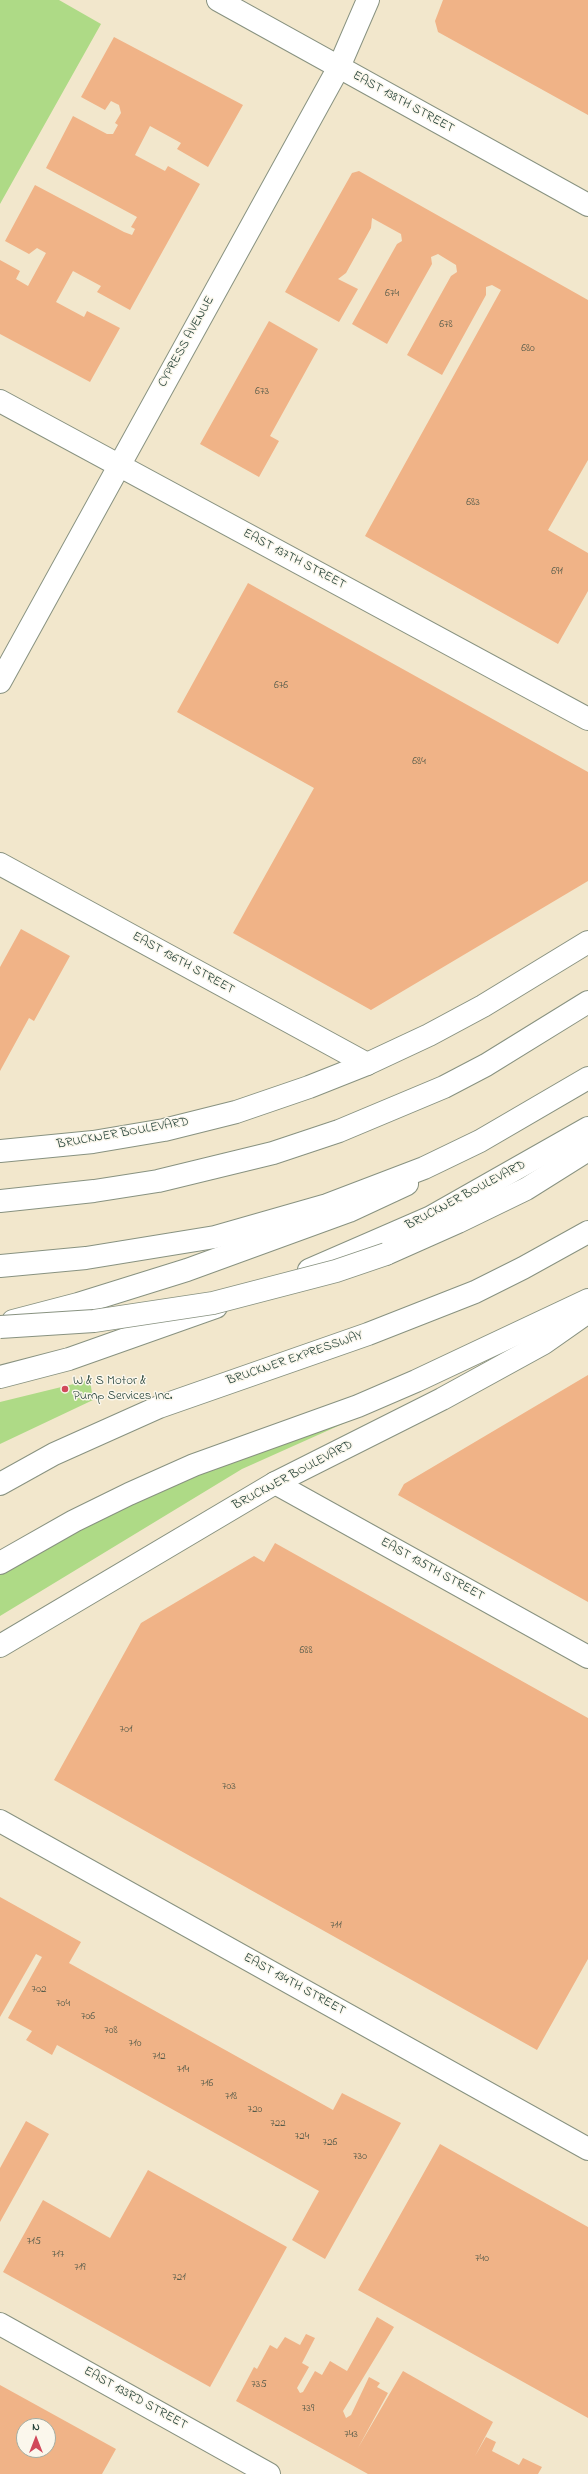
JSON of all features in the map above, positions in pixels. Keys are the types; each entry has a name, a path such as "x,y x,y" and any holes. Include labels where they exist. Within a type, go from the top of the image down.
{"main road":[{"name":"EAST 138TH STREET","path":"218,0 588,205"},
{"name":"CYPRESS AVENUE","path":"0,682 339,67 368,0"},
{"name":"EAST 137TH STREET","path":"0,401 588,719"},
{"name":"EAST 136TH STREET","path":"0,864 367,1064"},
{"name":"BRUCKNER BOULEVARD","path":"0,1151 93,1142 164,1130 236,1112 367,1064 429,1035 483,1006 588,942"},
{"path":"0,1201 94,1192 158,1181 273,1153 339,1131 444,1087 486,1065 588,1002"},
{"path":"0,1266 86,1258 216,1237 327,1205 424,1168 480,1141 588,1078"},
{"path":"0,1326 78,1304 180,1272 349,1211 443,1167 588,1083"},
{"name":"BRUCKNER BOULEVARD","path":"0,1377 69,1359 176,1323 335,1260 431,1217 588,1128"},
{"path":"0,1326 94,1321 198,1306 336,1271 386,1254 458,1222 526,1189 588,1150"},
{"name":"BRUCKNER EXPRESSWAY","path":"0,1484 54,1454 159,1407 368,1334 475,1292 523,1268 588,1232"},
{"path":"0,1564 74,1521 129,1494 194,1465 380,1397 588,1300"},
{"name":"BRUCKNER BOULEVARD","path":"0,1646 275,1483 442,1399 544,1343 588,1312"},
{"name":"EAST 135TH STREET","path":"275,1483 588,1657"},
{"name":"EAST 134TH STREET","path":"0,1821 588,2149"},
{"name":"EAST 133RD STREET","path":"0,2324 269,2474"}],"green space":[{"path":"0,0 59,0 101,24 0,204"},
{"path":"90,1380 93,1400 0,1444 0,1402"},
{"path":"367,1413 242,1469 0,1616 0,1573 32,1550 221,1461"}],"building":[{"path":"443,0 588,0 588,115 438,32 435,21"},
{"path":"114,37 243,105 208,167 177,149 181,143 150,126 135,155 165,171 168,166 200,184 130,310 97,292 101,286 73,271 56,302 84,317 87,311 120,328 90,382 0,334 0,260 20,271 16,279 28,286 46,253 37,248 29,254 5,241 35,185 132,235 135,229 131,227 137,217 46,168 73,116 107,134 113,134 118,125 115,123 121,113 119,105 111,101 105,110 81,97"},
{"path":"359,171 588,300 588,460 548,530 588,553 588,591 558,644 365,536 501,290 492,285 486,287 486,295 442,375 407,355 451,276 457,272 456,265 438,254 431,257 432,264 387,344 352,324 397,244 402,241 401,234 372,218 371,228 346,273 338,279 358,289 339,322 285,292 352,173"},
{"path":"269,321 318,349 270,436 279,441 259,477 200,444"},
{"path":"248,583 588,772 588,881 371,1010 233,933 314,788 177,712"},
{"path":"21,929 70,956 34,1021 29,1018 0,1071 0,967"},
{"path":"588,1375 588,1602 398,1495 404,1484"},
{"path":"275,1543 588,1718 588,1959 537,2050 54,1780 141,1623 254,1556 264,1562"},
{"path":"0,1897 81,1942 69,1963 333,2110 342,2093 401,2123 325,2259 292,2240 319,2191 57,2045 52,2055 26,2040 32,2031 8,2018 42,1957 36,1954 0,2017"},
{"path":"26,2121 49,2134 0,2222 0,2168"},
{"path":"440,2144 588,2227 588,2418 358,2290"},
{"path":"148,2170 287,2247 210,2387 3,2272 43,2200 110,2238"},
{"path":"377,2317 394,2327 343,2411 346,2418 351,2415 369,2377 380,2383 377,2387 388,2393 358,2448 403,2371 493,2422 475,2456 486,2437 496,2442 492,2451 519,2465 523,2458 542,2467 538,2474 368,2474 236,2401 254,2367 257,2369 270,2345 277,2349 285,2337 300,2345 306,2334 315,2338 302,2363 309,2367 297,2388 300,2393 303,2392 315,2371 322,2375 330,2361 347,2371"},
{"path":"0,2385 116,2449 102,2474 0,2474"}],"place":[{"name":"W & S Motor & Pump Services Inc.","path":"65,1389"}]}
